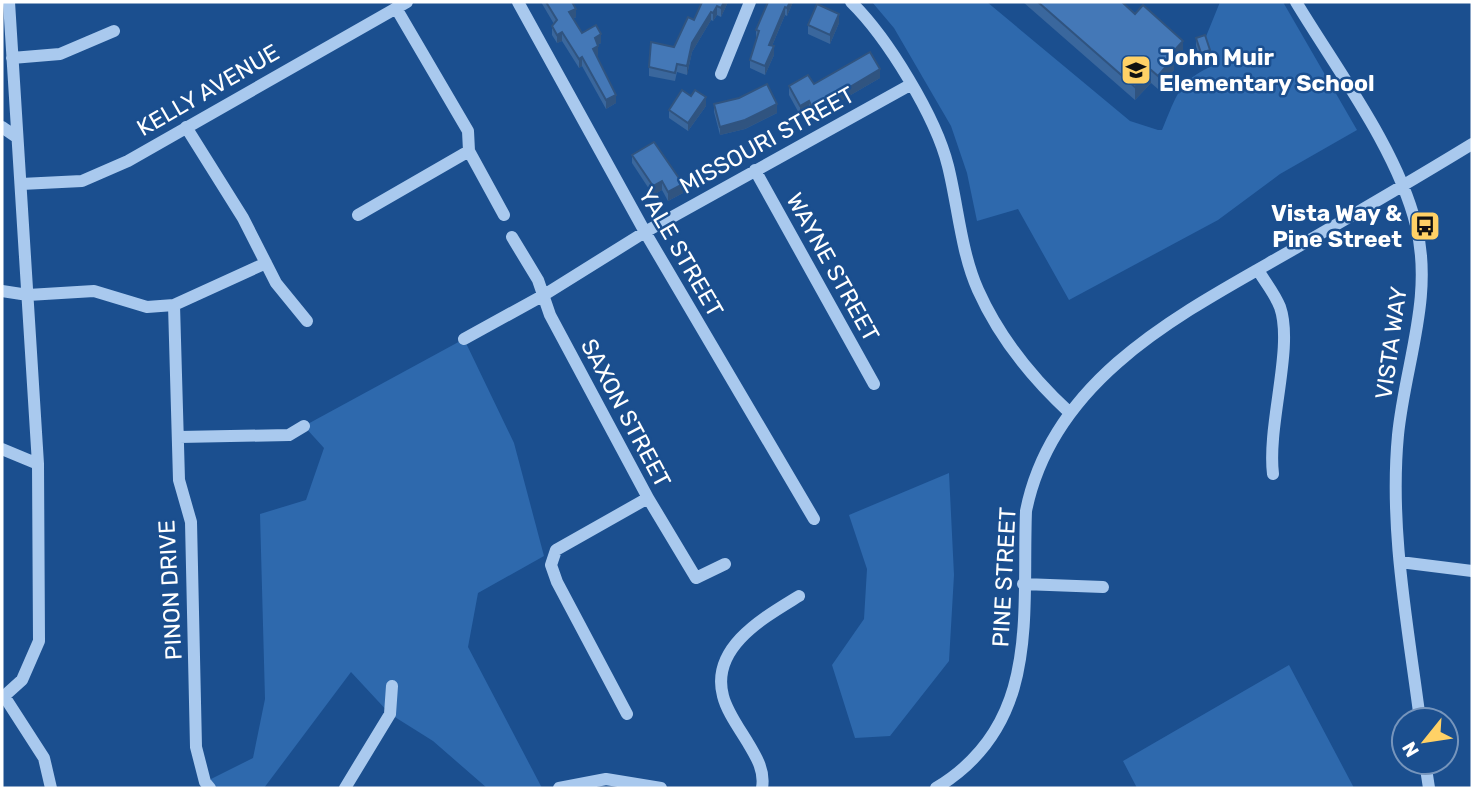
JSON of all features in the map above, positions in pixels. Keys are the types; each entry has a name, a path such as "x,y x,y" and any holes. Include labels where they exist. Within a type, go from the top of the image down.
{"street":[{"path":"9,2 15,136 38,464 39,641 22,680 3,697 44,758 51,788"},
{"name":"YALE STREET","path":"518,2 645,232 814,519"},
{"path":"721,74 750,2"},
{"path":"851,2 886,43 933,124 948,163 968,261 978,290 1024,367 1070,413"},
{"name":"VISTA WAY","path":"1296,2 1394,165 1416,227 1422,283 1421,311 1398,435 1395,519 1418,706"},
{"path":"401,5 468,131 469,151 504,215"},
{"name":"KELLY AVENUE","path":"20,184 82,181 128,161 401,5"},
{"path":"12,58 60,54 114,31"},
{"name":"MISSOURI STREET","path":"464,339 544,295 645,232 910,85"},
{"path":"2,127 15,136"},
{"path":"186,127 243,218 276,283 307,321"},
{"name":"PINE STREET","path":"936,788 952,779 987,746 1012,699 1019,671 1026,512 1030,491 1047,447 1070,413 1148,335 1472,144"},
{"path":"358,215 469,151"},
{"name":"WAYNE STREET","path":"755,170 874,384"},
{"name":"SAXON STREET","path":"512,237 544,295 550,315 648,498 696,578 724,564"},
{"path":"2,291 28,295 94,291 147,307 174,305 266,263"},
{"path":"1258,270 1279,306 1285,328 1270,452 1273,474"},
{"name":"PINON DRIVE","path":"174,305 179,480 191,522 196,747 205,782 210,788"},
{"path":"179,438 289,435 304,426"},
{"path":"2,449 38,464"},
{"path":"627,714 557,582 551,565 556,550 648,498"},
{"path":"1400,562 1472,571"},
{"path":"1023,584 1102,587"},
{"path":"762,788 762,768 722,693 723,668 727,654 746,632 799,596"},
{"path":"345,788 390,714 392,686"},
{"path":"559,788 606,779 661,788"}],"shaded area":[{"path":"872,2 987,2 1130,121 1162,130 1180,90 1193,77 1214,65 1205,39 1220,2 1283,2 1357,130 1280,174 1218,220 1069,300 1018,209 977,221 967,173 951,126 894,28"},
{"path":"464,339 514,443 544,556 478,593 468,647 542,788 487,788 433,741 390,714 351,672 264,788 210,788 205,782 253,758 265,699 260,514 306,500 324,448 304,426"},
{"path":"949,473 954,575 949,661 890,736 855,738 832,665 864,619 867,569 849,515"},
{"path":"1289,665 1354,788 1137,788 1123,761"}],"building":[{"path":"546,2 572,2 576,9 569,12 582,33 596,25 601,34 595,38 598,46 593,49 616,95 606,100 582,57 579,59 562,32 557,35 552,26 557,20"},
{"path":"702,2 724,2 721,8 717,6 713,13 711,12 692,43 687,66 677,64 675,73 649,67 651,42 674,47 688,17 694,20"},
{"path":"768,2 790,2 787,8 785,7 769,45 774,46 765,66 750,60 759,31 756,30"},
{"path":"1038,2 1122,2 1135,14 1143,5 1183,41 1171,54 1174,57 1158,76 1151,70 1135,87"},
{"path":"817,4 839,14 830,35 808,25"},
{"path":"1205,35 1210,50 1201,53 1196,38"},
{"path":"870,52 880,69 813,109 809,101 800,106 789,86 808,75 814,84"},
{"path":"767,84 777,104 745,120 720,127 714,104 739,98"},
{"path":"682,90 691,96 695,90 706,97 688,123 669,110"},
{"path":"654,142 683,184 668,192 662,181 653,186 632,155"}],"place":[{"name":"John Muir Elementary School","path":"1136,70"},
{"name":"Vista Way & Pine Street","path":"1425,226"}]}
